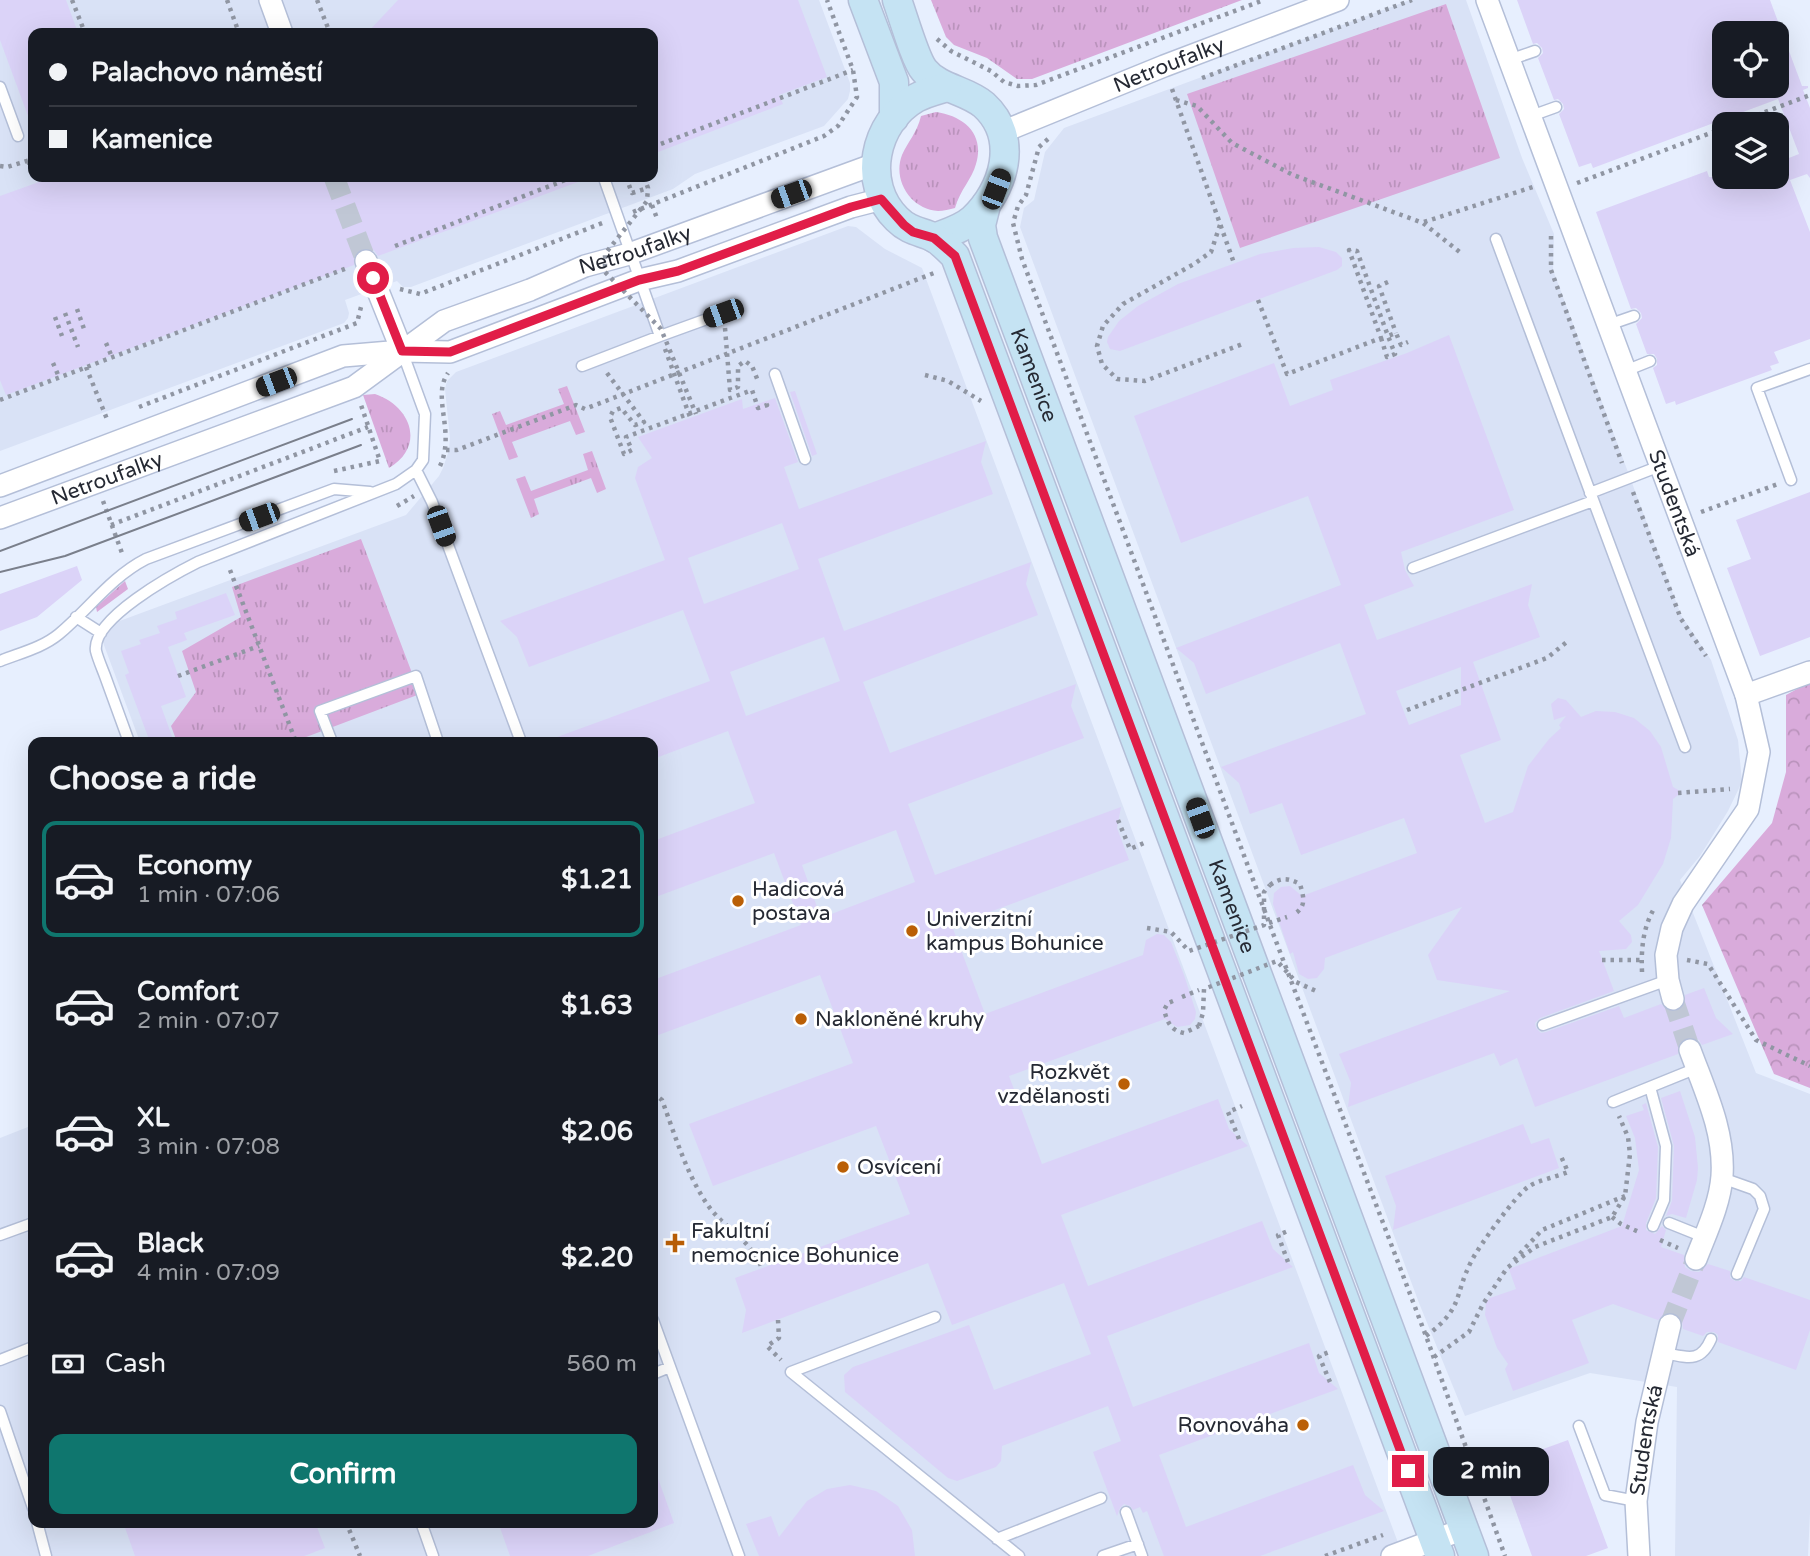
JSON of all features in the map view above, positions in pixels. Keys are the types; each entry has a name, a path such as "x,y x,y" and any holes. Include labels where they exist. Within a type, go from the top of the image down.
{"street":[{"path":"270,0 280,28"},
{"path":"863,0 894,82 894,118"},
{"path":"897,0 924,71 947,87 968,94 985,106 995,117 1002,132"},
{"name":"Netroufalky","path":"1002,132 1164,66 1338,0"},
{"name":"Studentská","path":"1487,0 1531,116 1563,182 1608,325 1746,695 1759,752 1748,809 1683,904 1672,928 1666,955 1671,989"},
{"path":"881,199 875,164 881,143 894,118 916,98 947,87"},
{"name":"Kamenice","path":"934,238 971,221 986,205 996,189 1005,164 1006,149 1002,132"},
{"name":"Netroufalky","path":"0,518 354,387 444,321 530,290 585,266 629,254 875,164"},
{"name":"Netroufalky","path":"0,486 343,356 402,351 450,352 642,287 851,207 881,199"},
{"name":"Kamenice","path":"881,199 913,232 934,238 955,256 965,279 1437,1548"},
{"name":"Kamenice","path":"986,205 981,225 983,238 1474,1556"},
{"path":"358,263 402,351"},
{"path":"1746,695 1810,672"},
{"path":"1688,1256 1695,1233 1713,1217 1722,1178 1721,1142 1694,1059"},
{"name":"Studentská","path":"1639,1556 1636,1502 1647,1422 1670,1325"},
{"path":"1392,1556 1437,1548 1464,1529"}],"lane":[{"path":"1509,60 1535,51"},
{"path":"0,87 18,136"},
{"path":"1531,116 1556,107"},
{"path":"605,182 660,336"},
{"path":"1496,239 1685,747"},
{"path":"582,366 726,312"},
{"path":"1608,325 1634,316"},
{"path":"127,737 96,649 101,633 139,598 178,572 396,484 416,470 423,460 425,414 402,351"},
{"path":"1625,371 1650,360"},
{"path":"1791,480 1757,388 1810,369"},
{"path":"775,374 805,459"},
{"path":"1413,568 1592,497 1660,466"},
{"path":"416,470 425,487 519,737"},
{"path":"0,661 43,645 120,575 146,559 334,489 372,493"},
{"path":"76,617 101,633"},
{"path":"330,737 320,711 416,676 436,737"},
{"path":"1543,1025 1671,989"},
{"path":"1613,1102 1650,1087 1694,1059"},
{"path":"1650,1087 1667,1146 1664,1200 1653,1226"},
{"path":"1722,1178 1753,1189 1760,1196 1764,1209 1737,1274"},
{"path":"1669,1223 1695,1233"},
{"path":"0,1235 28,1225"},
{"path":"934,1317 791,1371 1019,1556"},
{"path":"658,1334 739,1556"},
{"path":"1664,1353 1699,1356 1706,1351 1711,1339"},
{"path":"0,1360 28,1349"},
{"path":"658,1372 670,1367"},
{"path":"0,1411 28,1493"},
{"path":"1578,1426 1605,1495 1636,1502"},
{"path":"997,1539 1101,1498"},
{"path":"1126,1512 1142,1556"},
{"path":"39,1528 46,1556"},
{"path":"423,1528 433,1556"},
{"path":"1103,1556 1138,1544"}],"path":[{"path":"72,0 83,28"},
{"path":"227,0 237,28"},
{"path":"317,0 328,28"},
{"path":"824,136 838,126 857,97 853,70 827,0"},
{"path":"937,39 951,51 991,71 1004,82 1018,86 1036,85 1264,0"},
{"path":"1197,79 1412,0"},
{"path":"658,144 853,70"},
{"path":"1159,94 1185,84"},
{"path":"1172,89 1234,263"},
{"path":"1765,112 1810,95"},
{"path":"1176,100 1197,106 1232,143 1293,175 1423,223 1461,253"},
{"path":"1055,132 1039,147 1027,195 1018,206 1013,223 1022,259 1434,1357 1505,1556"},
{"path":"1423,223 1563,182 1712,132"},
{"path":"0,166 7,167 28,161"},
{"path":"1532,179 1536,192"},
{"path":"395,246 560,182"},
{"path":"628,182 632,193 648,188"},
{"path":"646,182 648,201 605,254 605,272 661,329 691,415"},
{"path":"1220,225 1211,252 1123,304 1103,326 1097,346 1102,364 1117,379 1145,381 1245,343"},
{"path":"1551,230 1551,270 1624,467"},
{"path":"1349,250 1357,251 1395,354 1388,357 1381,338 1349,250"},
{"path":"0,400 358,263"},
{"path":"446,450 457,450 576,405 585,409 624,395 933,270 937,281"},
{"path":"1388,282 1379,286 1401,345 1408,342"},
{"path":"619,304 642,287"},
{"path":"1258,300 1287,373 1381,338"},
{"path":"132,410 357,323 363,301"},
{"path":"77,309 84,328"},
{"path":"726,312 730,390 738,387 738,366 745,361 752,366 760,385"},
{"path":"65,313 78,347"},
{"path":"55,317 62,336"},
{"path":"1388,336 1396,333"},
{"path":"660,336 691,415"},
{"path":"106,343 112,357"},
{"path":"598,361 644,422 635,425 621,408 613,411 611,417 624,454 632,450 626,437 691,415 752,390 758,408 767,405 763,395"},
{"path":"53,363 59,377"},
{"path":"397,506 425,487 442,464 447,436 441,389 443,380 454,366"},
{"path":"86,367 107,419"},
{"path":"925,375 948,381 982,401"},
{"path":"97,424 120,415"},
{"path":"111,525 369,427"},
{"path":"1681,521 1791,480"},
{"path":"1632,488 1681,619 1710,662"},
{"path":"99,492 122,553"},
{"path":"230,570 294,737"},
{"path":"1407,710 1547,659 1568,641"},
{"path":"178,676 259,646"},
{"path":"1678,793 1752,788"},
{"path":"1118,820 1130,849 1144,843"},
{"path":"1147,928 1171,932 1189,951 1264,925 1265,892 1277,880 1288,878 1300,884 1304,898 1303,906 1296,913"},
{"path":"1269,923 1287,916"},
{"path":"1666,955 1708,964 1756,1040 1810,1066"},
{"path":"1602,960 1642,960"},
{"path":"1173,1001 1168,1003 1164,1010 1168,1024 1175,1031 1184,1033 1199,1026 1203,1013 1204,989 1276,961 1296,982 1316,991"},
{"path":"1182,997 1199,990"},
{"path":"658,1097 662,1100 689,1171 708,1206 757,1255 762,1269"},
{"path":"1507,1268 1535,1247 1612,1217 1625,1196 1630,1154 1628,1137 1613,1102"},
{"path":"1239,1139 1228,1112 1242,1106"},
{"path":"1426,1336 1444,1323 1456,1305 1471,1261 1488,1235 1528,1187 1568,1172 1560,1154"},
{"path":"1434,1357 1469,1332 1483,1304 1507,1268 1542,1230 1625,1196"},
{"path":"1612,1217 1632,1229"},
{"path":"1287,1262 1278,1235 1288,1231"},
{"path":"1688,1256 1695,1233"},
{"path":"1660,1241 1670,1245"},
{"path":"767,1346 779,1338 778,1320"},
{"path":"1329,1381 1319,1356 1332,1351"},
{"path":"348,1528 360,1556"},
{"path":"1325,1556 1384,1534"}],"shaded area":[{"path":"0,0 819,0 850,83 848,99 824,126 695,174 673,189 411,287 403,287 397,281 345,300 349,313 344,323 0,451"},
{"path":"1410,0 1466,0 1522,158 1554,234 1553,270 1681,615 1711,660 1738,740 1742,782 1728,811 1700,856 1680,880 1756,1073 1810,1094 1808,1556 1675,1556 1677,1387 1590,1373 1465,1416 1419,1303 1020,227 1024,208 1034,200 1045,152 1064,128"},
{"name":"Univerzitní kampus Bohunice","path":"848,226 856,227 885,249 922,268 1403,1556 0,1556 0,1138 28,1127 28,1528 658,1528 658,737 138,737 98,629 406,515 443,468 450,438 445,389 447,381 456,372"}],"green space":[{"path":"931,0 1242,0 1032,79 1017,79 987,58 954,45 946,37"},
{"path":"1446,4 1500,158 1240,248 1187,94"},
{"path":"936,112 955,118 970,128 975,135 978,153 974,169 955,208 938,211 913,200 906,192 900,175 902,155 921,116"},
{"path":"567,386 585,432 576,435 570,421 512,442 518,457 509,460 492,414 500,411 506,425 564,404 558,389"},
{"path":"375,394 398,408 409,427 407,449 389,468 363,395"},
{"path":"592,451 606,489 597,493 591,478 534,499 539,514 531,518 516,479 525,476 531,491 588,470 583,454"},
{"path":"361,539 420,694 306,737 175,737 171,726 196,692 182,651 241,617 232,587"},
{"path":"125,581 128,589 97,612 96,607"},
{"path":"1810,682 1810,1088 1774,1074 1702,905 1772,823 1786,772 1786,695"}],"building":[{"path":"0,0 66,0 76,28 28,28 28,116 0,40"},
{"path":"398,0 798,0 827,77 779,95 783,104 658,152 658,28 372,28"},
{"path":"1517,0 1770,0 1778,21 1712,21 1712,98 1789,98 1789,51 1802,86 1808,86 1803,90 1810,108 1810,178 1807,174 1790,180 1810,232 1810,339 1774,352 1779,363 1770,366 1772,370 1676,405 1675,401 1666,404 1653,368 1657,365 1657,359 1654,354 1647,354 1636,324 1642,318 1641,313 1636,308 1631,309 1596,212 1707,171 1709,177 1712,177 1712,189 1789,189 1789,158 1799,154 1789,128 1789,112 1783,112 1778,99 1743,112 1712,112 1712,124 1593,168 1591,163 1579,167 1559,114 1564,109 1563,104 1558,99 1554,100 1538,58 1543,53 1542,48 1537,43 1533,44"},
{"path":"39,182 578,182 378,256 374,250 362,249 355,253 354,265 6,395 0,380 0,196"},
{"path":"1319,247 1336,252 1342,258 1342,266 1120,351 1110,349 1108,337 1119,321 1138,306 1178,284 1260,254"},
{"path":"1449,335 1514,510 1401,552 1405,570 1414,586 1364,605 1377,640 1532,584 1528,605 1540,637 1473,662 1501,740 1460,755 1485,823 1513,812 1528,766 1561,728 1559,725 1566,716 1554,720 1551,704 1558,698 1566,700 1581,717 1596,711 1615,712 1634,718 1650,731 1661,747 1673,787 1682,792 1673,799 1671,838 1663,864 1638,905 1619,921 1631,935 1632,942 1626,949 1599,951 1614,991 1540,1018 1535,1023 1536,1028 1541,1033 1546,1032 1619,1006 1624,1018 1661,1004 1669,1011 1676,1012 1682,1009 1685,995 1704,988 1716,1018 1733,1034 1702,1045 1698,1039 1686,1038 1679,1042 1678,1054 1535,1107 1517,1058 1500,1066 1494,1053 1348,1107 1351,1083 1339,1054 1510,991 1437,980 1428,955 1462,907 1325,958 1324,969 1317,978 1308,979 1299,974 1273,904 1274,893 1281,887 1290,886 1302,896 1417,853 1404,818 1301,855 1282,803 1250,814 1239,783 1221,767 1366,714 1340,643 1206,694 1194,663 1176,648 1341,585 1308,496 1181,543 1134,416 1274,363 1290,406 1333,390 1330,380","holes":["1461,667 1461,705 1409,725 1396,691"]},
{"path":"795,391 817,454 812,456 790,392"},
{"path":"775,398 798,462 784,467 799,509 986,441 981,462 993,494 818,559 844,631 1031,562 1026,584 1038,615 863,682 890,753 1076,684 1071,706 1084,738 908,804 935,875 1121,807 1117,828 1129,860 952,926 985,1014 1143,955 1146,940 1157,934 1164,935 1171,942 1184,975 1196,1012 1190,1025 1177,1027 1165,1019 1009,1076 1042,1164 1218,1099 1229,1129 1248,1146 1061,1215 1088,1286 1262,1221 1273,1249 1293,1267 1107,1336 1133,1407 1309,1343 1319,1373 1338,1389 1159,1455 1186,1527 1353,1465 1365,1495 1384,1511 1260,1556 1164,1556 1147,1511 1143,1513 1140,1507 1133,1510 1124,1504 1117,1516 1093,1452 1121,1441 1108,1406 1002,1446 1001,1461 996,1467 957,1481 948,1478 845,1392 844,1375 853,1367 969,1325 994,1390 1091,1354 1064,1283 952,1325 928,1263 742,1333 746,1310 735,1278 910,1214 876,1126 713,1186 689,1124 853,1063 820,975 658,1035 658,978 801,925 774,853 658,896 658,839 755,803 728,731 658,757 658,737 557,737 710,681 683,610 529,667 517,637 500,621 665,560 635,478 638,467 652,458 638,437 742,399 743,409","holes":["782,523 799,569 704,604 688,558","824,637 840,681 746,716 730,672","896,830 915,882 821,918 802,865"]},
{"path":"1810,492 1810,637 1760,656 1727,568 1751,559 1736,520"},
{"path":"77,566 82,580 37,617 0,631 0,594"},
{"path":"226,593 235,615 184,633 187,640 168,647 186,697 161,706 172,737 148,737 125,675 129,673 121,651 141,644 139,640 160,633 157,626 177,619 175,612"},
{"path":"1680,1091 1695,1137 1698,1168 1686,1218 1672,1214 1666,1216 1672,1201 1674,1146 1661,1098"},
{"path":"1646,1103 1658,1147 1656,1198 1646,1230 1655,1234 1662,1226 1666,1230 1661,1247 1684,1255 1685,1267 1691,1271 1699,1272 1708,1264 1730,1271 1730,1278 1735,1281 1741,1281 1744,1277 1810,1300 1810,1330 1796,1370 1718,1342 1718,1335 1714,1332 1707,1332 1703,1336 1683,1329 1682,1321 1674,1312 1666,1313 1658,1320 1613,1304 1572,1320 1589,1363 1513,1391 1505,1369 1508,1364 1497,1348 1485,1315 1486,1303 1490,1298 1516,1289 1509,1269 1622,1226 1639,1170 1635,1138 1626,1116 1644,1110 1642,1105"},
{"path":"1523,1124 1531,1144 1549,1138 1559,1168 1393,1230 1396,1206 1385,1176"},
{"path":"1568,1440 1608,1548 1586,1556 1532,1556 1499,1465"},
{"path":"658,1478 674,1523 588,1556 510,1556 500,1528 658,1528"},
{"path":"850,1485 876,1491 898,1506 912,1530 915,1556 759,1556 746,1524 771,1516 779,1537 807,1501 827,1489"},
{"path":"125,1528 317,1528 325,1548 304,1556 135,1556"}],"tunnel":[{"path":"336,182 366,261"},
{"path":"1673,999 1690,1050"},
{"path":"1670,1325 1696,1259"}],"tram line":[{"path":"0,551 352,419"},
{"path":"0,572 65,556 361,445"}],"place":[{"name":"Hadicová postava","path":"738,901"},
{"name":"Univerzitní kampus Bohunice","path":"912,931"},
{"name":"Nakloněné kruhy","path":"801,1019"},
{"name":"Rozkvět vzdělanosti","path":"1124,1084"},
{"name":"Osvícení","path":"843,1167"},
{"name":"Fakultní nemocnice Bohunice","path":"675,1243"},
{"name":"Rovnováha","path":"1303,1425"}],"route":[{"path":"373,278 402,351 450,352 639,280 678,271 851,207 881,199 895,218 913,232 934,238 955,256 1408,1471"}]}
